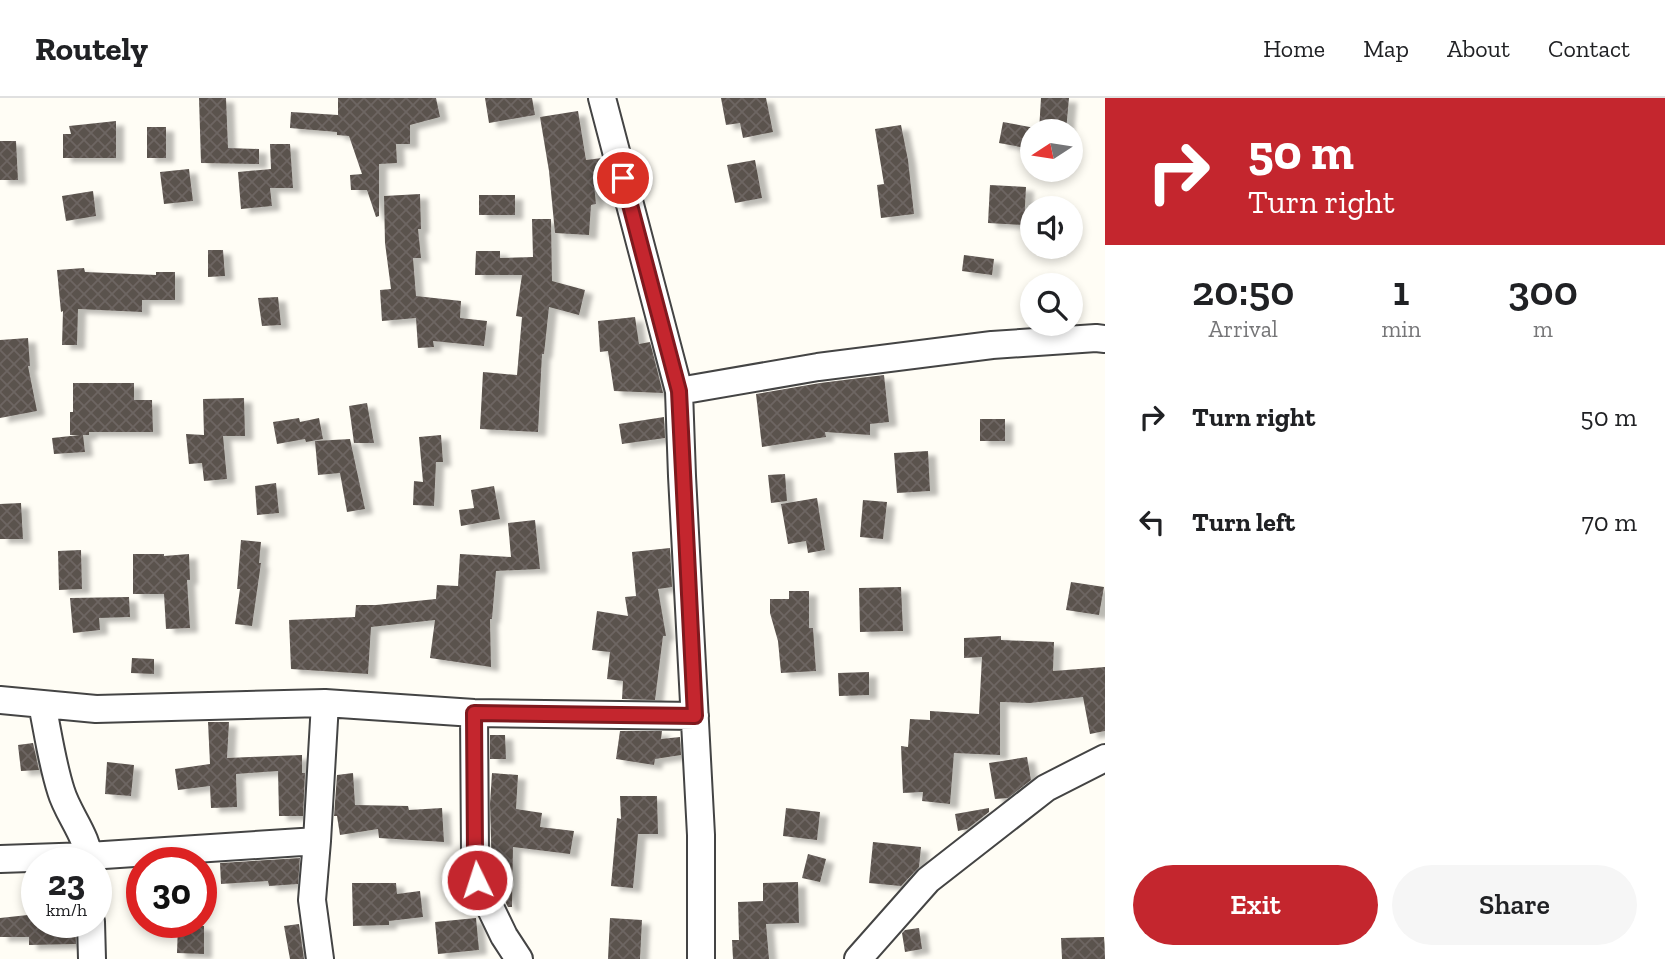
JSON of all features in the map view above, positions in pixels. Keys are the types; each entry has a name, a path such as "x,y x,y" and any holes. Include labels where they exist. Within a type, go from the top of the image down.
{"street":[{"path":"602,98 679,391 701,835 701,959"},
{"path":"679,391 818,367 978,346 1105,339"},
{"path":"0,701 96,709 325,703 474,713 695,716"},
{"path":"320,959 312,900 325,703"},
{"path":"42,704 60,789 85,847"},
{"path":"474,713 477,880 504,936 519,959"},
{"path":"858,959 928,880 1046,788 1105,758"},
{"path":"112,857 317,841"},
{"path":"0,859 21,859"},
{"path":"91,938 92,959"}],"building":[{"path":"199,98 226,98 228,148 259,149 259,164 201,163"},
{"path":"338,98 436,98 440,117 410,125 410,144 396,144 397,163 379,164 379,216 376,217 367,190 351,190 350,175 362,174 349,136 337,135 337,132 290,128 291,112 338,115"},
{"path":"485,98 532,98 535,115 489,123"},
{"path":"721,98 766,98 773,132 743,138 740,123 726,125"},
{"path":"1041,98 1069,98 1067,119 1040,119"},
{"path":"578,111 586,160 602,158 606,174 593,175 596,204 591,205 589,235 555,233 540,117"},
{"path":"116,121 116,158 63,158 63,134 71,134 69,126"},
{"path":"1003,122 1020,125 1020,147 999,143"},
{"path":"901,125 914,214 881,218 877,185 884,184 875,129"},
{"path":"147,127 166,127 166,158 147,158"},
{"path":"0,141 16,141 18,180 0,180"},
{"path":"270,144 290,144 293,188 270,188 272,206 241,209 238,172 271,169"},
{"path":"755,160 762,198 735,203 727,165"},
{"path":"189,169 193,201 164,204 160,172"},
{"path":"990,185 1026,187 1026,196 1020,196 1020,225 988,223"},
{"path":"93,191 96,216 66,221 62,196"},
{"path":"420,194 421,229 418,229 421,258 413,258 416,296 461,301 460,318 487,321 484,346 433,341 434,347 418,348 416,318 382,321 380,290 391,289 385,243 384,196"},
{"path":"479,195 515,195 515,215 479,215"},
{"path":"532,219 551,219 552,281 585,290 579,315 549,307 542,354 538,432 480,429 483,372 517,375 522,317 516,316 522,275 475,275 476,251 500,251 500,258 533,257"},
{"path":"208,250 223,250 225,276 208,277"},
{"path":"964,255 994,259 992,275 962,271"},
{"path":"84,268 85,272 156,275 156,272 175,272 175,300 142,300 142,312 78,309 77,345 62,345 63,311 61,312 57,270"},
{"path":"278,297 281,325 262,326 258,298"},
{"path":"635,317 639,344 650,342 663,393 614,391 608,351 600,352 598,321"},
{"path":"28,338 28,366 37,411 0,418 0,340"},
{"path":"884,375 889,422 870,424 870,435 825,432 826,437 762,447 756,394"},
{"path":"73,383 134,383 134,400 152,400 153,432 89,432 89,435 83,435 85,452 54,454 52,438 80,435 70,435"},
{"path":"244,398 245,436 223,436 227,479 204,481 202,463 189,464 186,434 204,435 203,399"},
{"path":"367,403 374,443 354,443 349,406"},
{"path":"664,417 665,438 622,444 619,424"},
{"path":"299,418 300,422 319,418 323,439 277,444 273,422"},
{"path":"980,419 1005,419 1005,441 980,441"},
{"path":"441,435 443,462 436,462 434,506 413,505 414,481 423,482 419,437"},
{"path":"350,439 365,509 347,512 340,473 318,475 315,441"},
{"path":"928,451 930,491 897,493 894,453"},
{"path":"785,474 787,501 771,503 768,475"},
{"path":"276,483 279,513 257,515 255,486"},
{"path":"494,486 500,519 461,526 459,510 474,508 471,490"},
{"path":"817,498 825,550 808,553 806,541 788,544 781,504"},
{"path":"863,500 887,502 883,539 860,537"},
{"path":"21,503 23,539 0,539 0,504"},
{"path":"535,520 540,569 496,571 490,619 491,667 430,658 435,620 371,627 368,674 291,669 289,620 355,617 356,605 436,599 437,585 458,586 460,554 511,557 508,523"},
{"path":"241,540 261,542 261,563 252,626 235,624 240,589 237,589"},
{"path":"670,548 672,587 658,589 666,636 663,636 655,700 622,699 623,681 607,679 610,652 592,650 597,611 628,616 625,597 636,596 632,552"},
{"path":"81,550 82,589 59,590 58,551"},
{"path":"133,554 189,554 190,580 187,580 190,628 166,629 164,594 133,594"},
{"path":"1071,582 1104,587 1099,615 1066,610"},
{"path":"901,587 903,631 860,632 859,588"},
{"path":"789,591 809,591 809,628 813,628 816,671 781,673 770,599 789,599"},
{"path":"129,597 130,617 99,618 100,630 73,633 70,598"},
{"path":"1001,636 1001,640 1054,642 1053,671 1105,667 1105,731 1090,734 1083,697 1030,703 1000,702 1000,755 954,753 950,804 922,801 923,792 903,793 901,746 908,747 910,719 930,720 930,711 979,714 982,657 964,658 964,638"},
{"path":"132,658 154,659 154,674 131,673"},
{"path":"869,672 869,695 839,696 838,673"},
{"path":"208,722 229,722 227,758 302,755 302,773 305,773 303,816 279,816 278,771 236,774 237,807 211,808 210,786 178,790 175,769 210,764"},
{"path":"620,731 662,731 661,739 680,737 681,755 655,759 654,765 616,759"},
{"path":"490,735 505,735 506,759 490,759"},
{"path":"33,743 39,770 21,771 18,745"},
{"path":"1027,757 1031,780 1008,798 995,799 989,763"},
{"path":"107,762 134,765 131,796 105,794"},
{"path":"353,773 355,805 408,806 409,810 442,808 444,842 379,838 378,829 340,835 337,816 334,816 337,775"},
{"path":"492,773 518,775 516,809 542,813 540,827 574,831 570,854 513,847 512,907 508,907 492,876"},
{"path":"620,796 657,796 658,834 638,834 633,888 611,886 617,818 621,819"},
{"path":"786,808 820,812 817,840 783,836"},
{"path":"989,808 989,812 967,829 958,831 955,814"},
{"path":"873,842 921,847 919,867 901,886 869,883"},
{"path":"808,854 826,859 820,882 802,878"},
{"path":"300,858 298,884 269,886 268,881 221,884 220,863"},
{"path":"798,882 799,923 766,924 769,959 733,959 732,940 739,940 738,902 763,901 763,883"},
{"path":"352,883 396,883 397,894 420,891 423,917 389,921 389,925 353,926"},
{"path":"21,916 21,937 0,937 0,918"},
{"path":"476,918 479,950 438,954 435,922"},
{"path":"610,918 642,920 640,959 608,959"},
{"path":"299,924 304,959 290,959 284,926"},
{"path":"919,928 922,949 905,952 902,933"},
{"path":"1104,937 1105,959 1062,959 1061,938"},
{"path":"29,938 76,938 76,944 29,945"},
{"path":"178,938 204,938 204,954 177,953"}],"route":[{"path":"477,880 474,713 695,716 679,391 623,178"}]}
